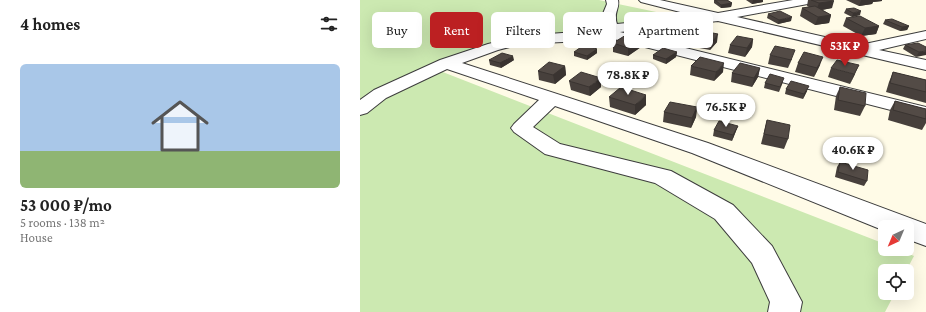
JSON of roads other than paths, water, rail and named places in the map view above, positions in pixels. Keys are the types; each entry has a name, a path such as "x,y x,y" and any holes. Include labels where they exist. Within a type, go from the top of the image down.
{"street":[{"path":"609,12 613,4 612,0"},
{"path":"645,0 926,65"},
{"path":"616,30 718,17 813,0"},
{"path":"616,35 926,113"},
{"path":"859,50 926,35"},
{"path":"360,109 380,94 446,63 493,47 521,40 563,38"},
{"path":"446,63 700,148 885,220"},
{"path":"551,99 521,128 553,149 663,177 724,212 762,256 786,302 784,312"},
{"path":"914,231 926,235"}]}
